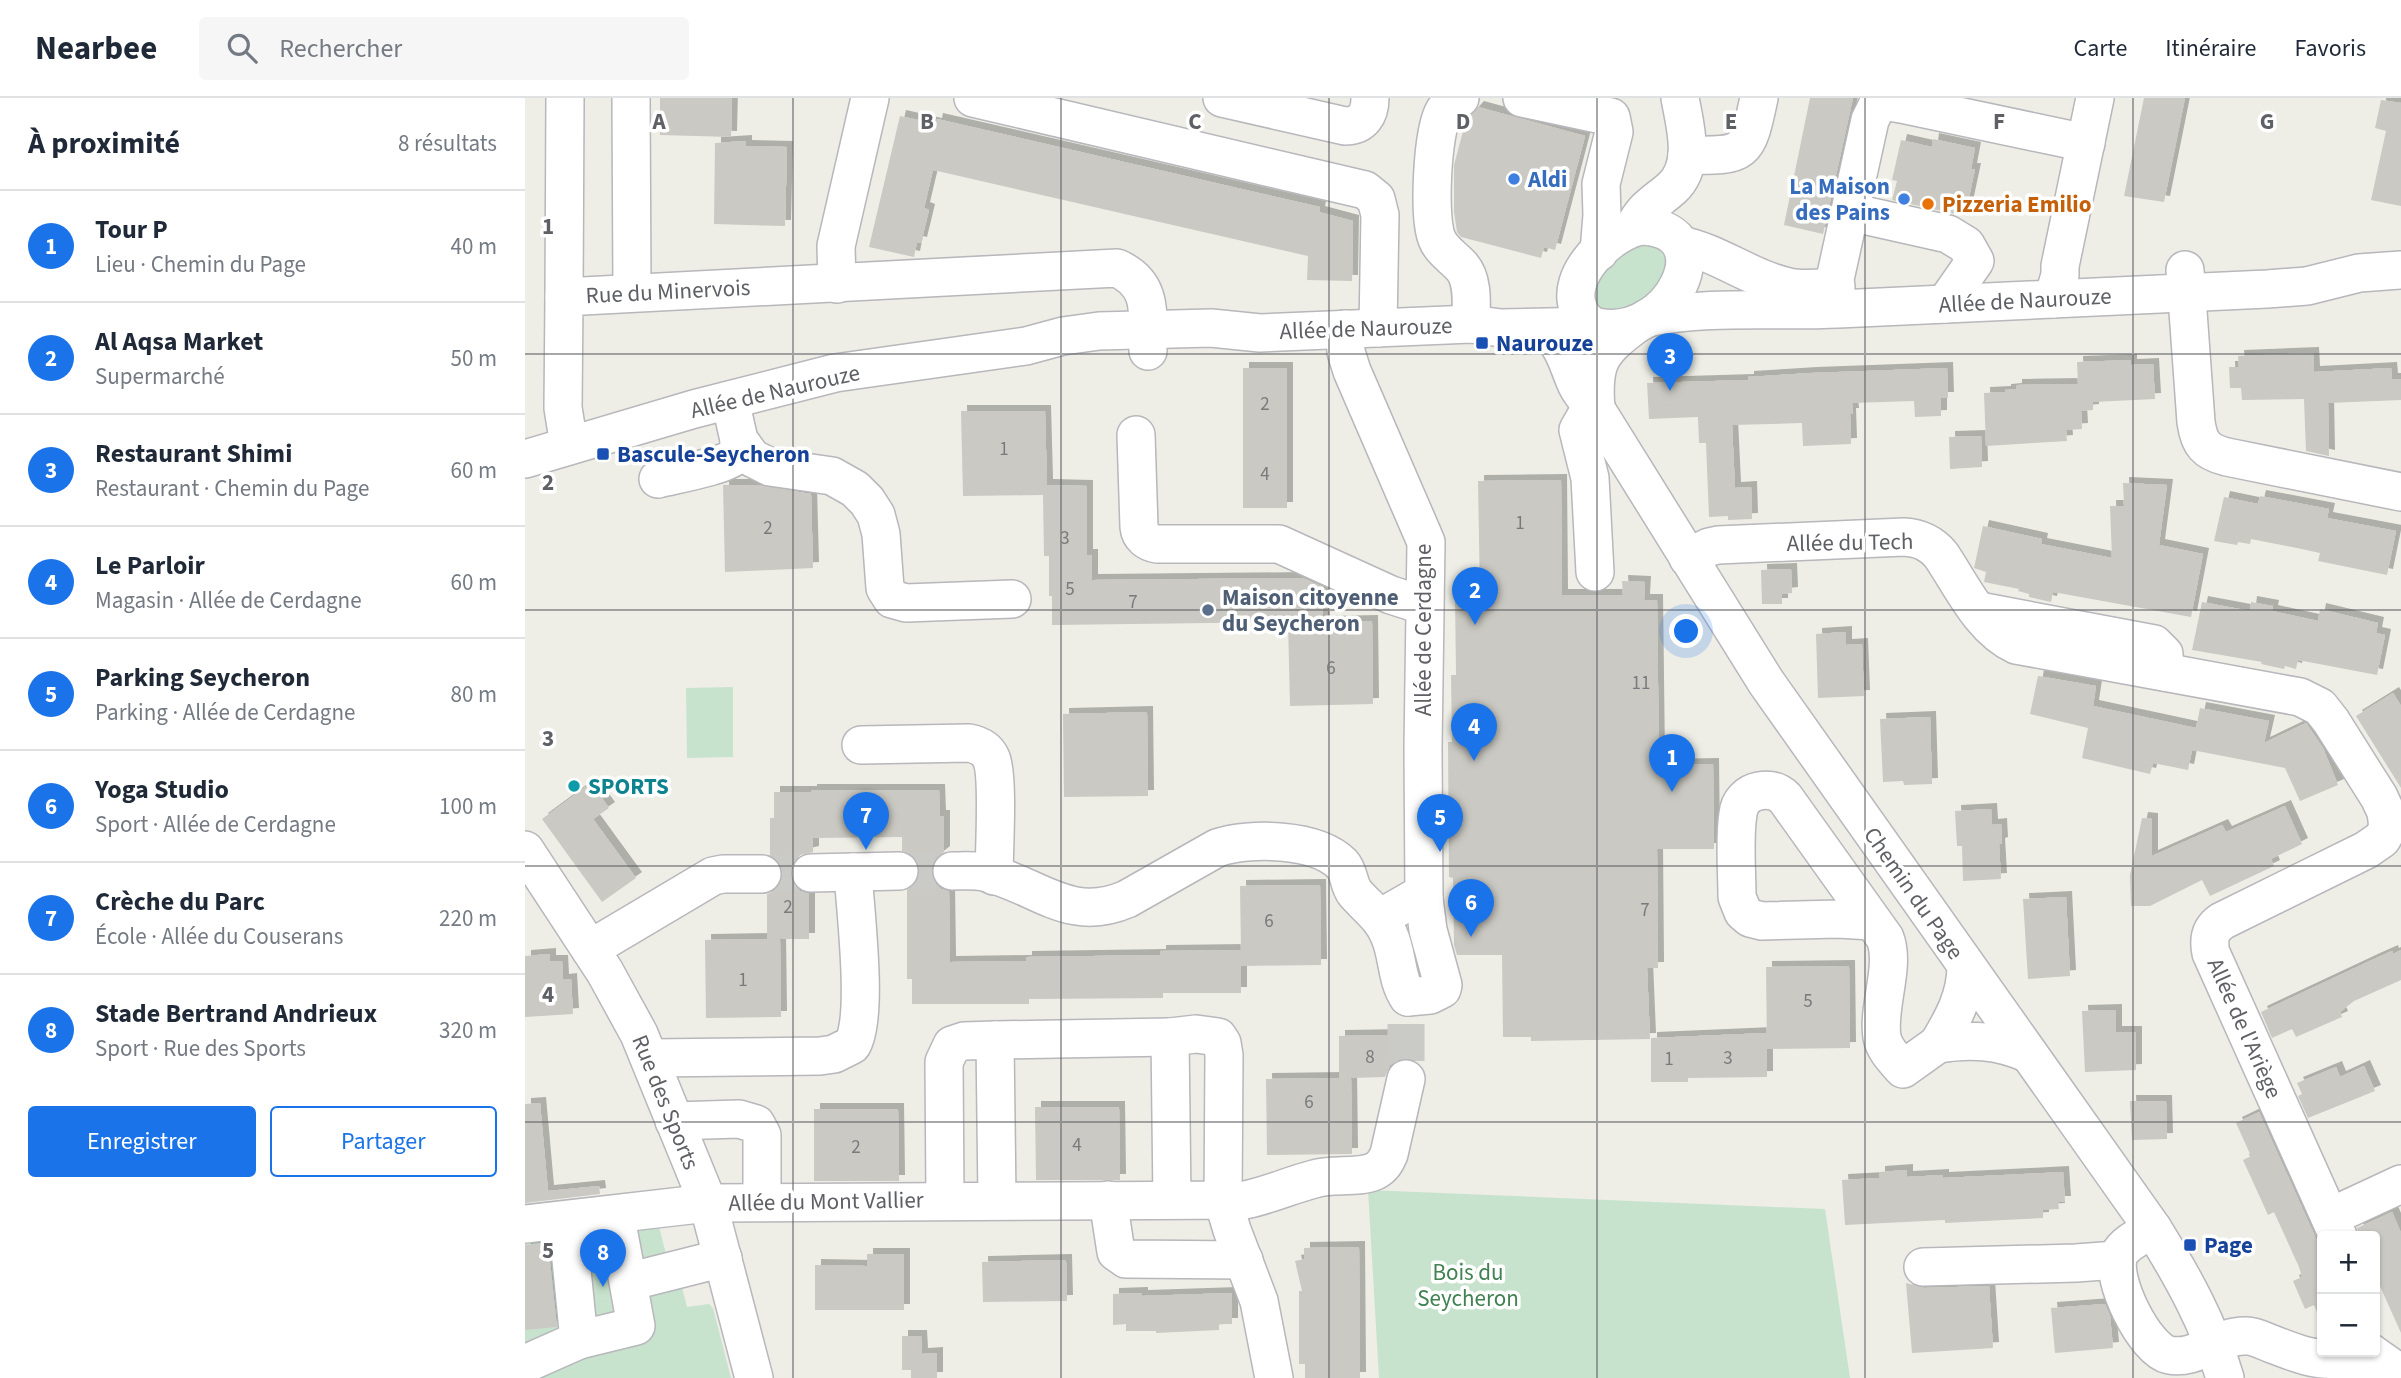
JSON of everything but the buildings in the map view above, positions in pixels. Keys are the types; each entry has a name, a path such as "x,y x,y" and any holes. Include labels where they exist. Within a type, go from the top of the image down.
{"street":[{"path":"564,297 565,98"},
{"path":"631,98 632,292"},
{"path":"837,284 836,246 870,98"},
{"path":"973,98 1365,190 1376,199 1380,215 1361,329"},
{"path":"1222,98 1345,126 1357,124 1365,118 1370,110 1370,98"},
{"path":"1461,98 1444,111 1440,122 1434,160 1432,218 1437,241 1464,270 1469,282 1471,324"},
{"path":"1522,98 1619,108 1601,184 1599,252"},
{"path":"1579,314 1617,328 1642,321 1669,302 1676,293 1684,268 1679,243 1680,171 1686,131 1680,98"},
{"path":"1634,227 1648,205 1680,171 1739,150 1750,138 1759,98"},
{"path":"2057,287 2095,98"},
{"path":"1836,287 1835,279 1870,121 1874,108 1880,104 1901,104 2086,143"},
{"path":"1850,212 1948,234 1966,245 1967,281"},
{"path":"1571,369 1579,314 1578,279 1616,235 1634,227 1658,228 1679,243 1696,248 1770,282 1804,289 1967,281 2057,287 2185,281 2296,263 2359,273 2401,270"},
{"name":"Rue du Minervois","path":"569,445 563,408 564,297 1117,268 1135,279 1146,295 1148,340"},
{"name":"Allée de Naurouze","path":"1642,321 1712,310 1797,311 1967,281 2057,287"},
{"path":"2185,281 2196,422 2198,437 2203,446 2215,454 2227,457 2401,492"},
{"name":"Allée de Naurouze","path":"526,455 835,373 1026,346 1100,354 1148,340 1184,349 1260,333 1471,324 1553,308 1579,314"},
{"name":"Allée de Naurouze","path":"1471,324 1501,328 1536,328 1579,314"},
{"name":"Chemin du Page","path":"1596,409 1595,370 1600,358 1617,339 1642,321"},
{"name":"Chemin du Page","path":"1536,328 1559,342 1575,382 1596,409 1766,682 2153,1229 2190,1289 2214,1343 2225,1378"},
{"name":"Allée de Cerdagne","path":"1361,329 1346,352 1426,542 1423,602 1425,898 1428,930 1443,985 1442,989 1407,1010 1391,939 1380,918"},
{"path":"658,479 734,457 739,448 739,440 730,400"},
{"path":"1595,572 1590,478 1579,429 1586,416 1596,409"},
{"path":"1136,435 1139,527 1147,541 1157,544 1279,544 1391,595 1413,602 1423,602"},
{"path":"739,440 746,452 770,467 832,476 862,495 872,506 879,525 885,588 892,599 906,603 1012,599"},
{"name":"Allée du Tech","path":"1688,558 1718,545 1913,537 1935,548 1979,611 2154,644 2164,654 2165,672 2300,697 2314,703 2331,721 2379,797 2395,830"},
{"path":"861,745 969,743 986,751 994,767 994,876"},
{"name":"Allée de l'Ariège","path":"2334,1227 2211,953 2210,939 2212,930 2222,921 2366,850 2395,830"},
{"path":"951,871 973,871 994,876 1068,906 1092,909 1128,899 1217,848 1236,843 1271,842 1322,851 1336,860 1348,872 1352,888 1380,918 1413,899 1425,898"},
{"name":"Rue des Sports","path":"525,850 625,1006 650,1058 708,1203 754,1378"},
{"path":"811,873 899,871"},
{"path":"650,1058 820,1056 834,1054 852,1045 859,1028 860,1004 853,872"},
{"path":"590,949 704,880 723,874 762,874"},
{"path":"1872,921 1885,938 1888,948 1881,1036 1887,1049 1903,1069 1938,1044 1961,1002 1966,966"},
{"name":"Allée du Mont Vallier","path":"944,1200 944,1062 953,1045 964,1041 1209,1035 1218,1037 1224,1055 1223,1200"},
{"path":"1170,1037 1172,1200"},
{"path":"995,1040 997,1200"},
{"path":"1938,1044 1959,1041 1995,1042 2028,1054"},
{"name":"Allée du Mont Vallier","path":"525,1224 708,1203 762,1201 1223,1200 1258,1197 1314,1179 1378,1170 1389,1154 1406,1079"},
{"path":"674,1121 739,1119 756,1125 762,1135 762,1201"},
{"path":"2334,1227 2401,1184"},
{"path":"1108,1200 1116,1252 1126,1259 1244,1260"},
{"path":"1223,1200 1259,1301 1274,1378"},
{"path":"2153,1229 2127,1245 2117,1260 2117,1274 2121,1289 2148,1341 2155,1348 2169,1355 2179,1356 2228,1338 2251,1336 2307,1357 2356,1361 2401,1374"},
{"path":"525,1364 579,1340 636,1325 619,1234 569,1240 579,1340"},
{"path":"628,1282 723,1258"},
{"path":"1923,1267 2075,1264 2117,1260"}],"green space":[{"path":"1643,242 1658,247 1667,262 1657,290 1629,311 1604,312 1595,301 1592,290 1595,280 1601,270 1611,262"},
{"path":"733,687 733,757 687,758 686,688"},
{"name":"Bois du Seycheron","path":"1368,1190 1825,1209 1850,1378 1379,1378"},
{"path":"653,1203 668,1262 675,1260 687,1307 709,1304 713,1308 731,1378 525,1378 525,1214"}],"tunnel":[{"path":"899,871 952,871"},
{"path":"762,874 811,873"},
{"path":"1406,1024 1406,1079"}],"place":[{"name":"Aldi","path":"1514,179"},
{"name":"La Maison des Pains","path":"1904,199"},
{"name":"Pizzeria Emilio","path":"1928,204"},
{"name":"Naurouze","path":"1482,343"},
{"name":"Restaurant Shimi","path":"1670,391"},
{"name":"Bascule-Seycheron","path":"603,454"},
{"name":"Maison citoyenne du Seycheron","path":"1208,610"},
{"name":"Al Aqsa Market","path":"1475,625"},
{"name":"Le Parloir","path":"1474,761"},
{"name":"SPORTS","path":"574,786"},
{"name":"Tour P","path":"1672,792"},
{"name":"Crèche du Parc","path":"866,850"},
{"name":"Parking Seycheron","path":"1440,852"},
{"name":"Yoga Studio","path":"1471,937"},
{"name":"Page","path":"2190,1245"},
{"name":"Stade Bertrand Andrieux","path":"603,1287"}]}
